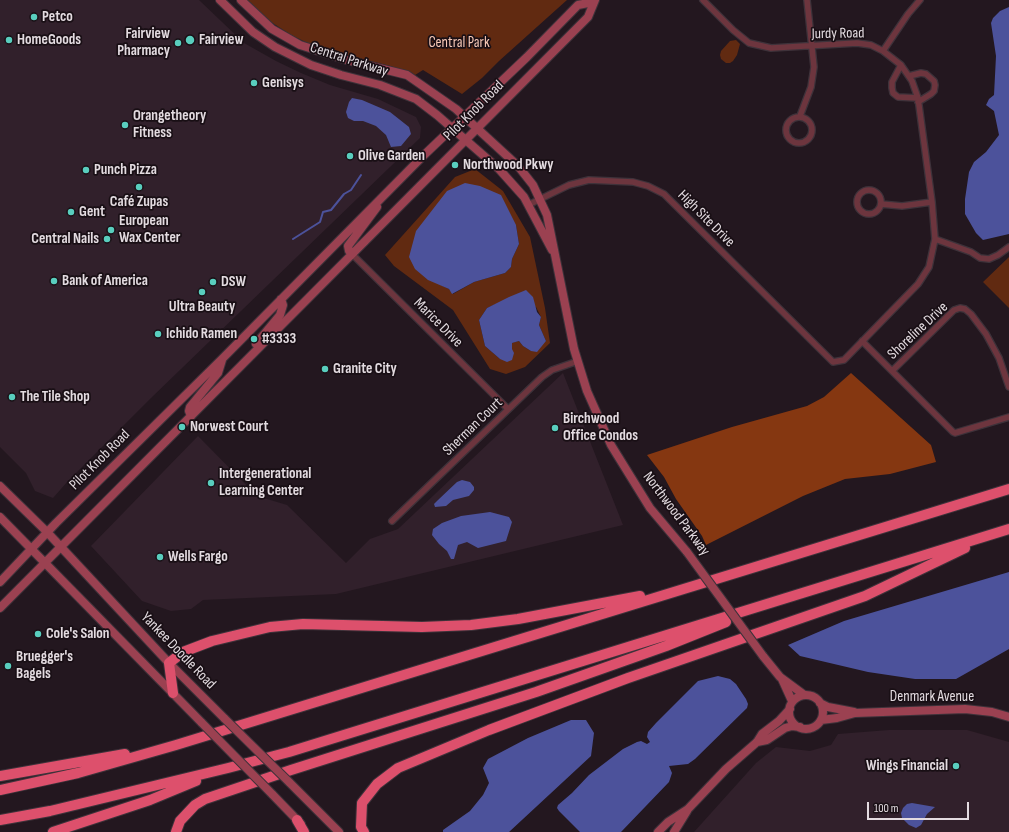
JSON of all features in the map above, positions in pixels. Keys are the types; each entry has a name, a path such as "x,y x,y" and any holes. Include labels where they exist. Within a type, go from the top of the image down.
{"highway":[{"path":"0,790 78,773 176,745 1009,489"},
{"path":"0,820 50,811 296,750 1009,529"},
{"path":"364,832 361,827 362,803 377,784 398,768 489,730 628,678 865,596 997,533"},
{"path":"173,694 169,662 183,652 212,641 270,627 302,624 422,627 471,625 518,619 687,588"},
{"path":"176,832 180,821 195,805 205,799 536,692 666,646 806,591"},
{"path":"0,776 176,745"},
{"path":"53,832 123,809 228,768"},
{"path":"72,832 102,820 123,809"},
{"path":"297,820 304,832"}],"main road":[{"name":"Central Parkway","path":"220,0 253,32 275,47 311,65 341,76 380,85 416,99 453,128"},
{"name":"Central Parkway","path":"241,0 272,29 300,45 347,60 407,75 443,99 465,117"},
{"name":"Pilot Knob Road","path":"0,582 47,532 578,5 594,1"},
{"name":"Pilot Knob Road","path":"0,608 588,17 594,1"},
{"name":"Northwood Parkway","path":"465,117 518,166 534,185 540,198 547,215 578,361 586,391 611,445 650,508 686,552 763,656 780,677 803,694"},
{"name":"Northwood Parkway","path":"453,128 499,169 524,197 556,258"},
{"name":"Pilot Knob Road","path":"352,254 349,251 348,246 385,195"},
{"name":"Pilot Knob Road","path":"220,387 235,366 262,338 280,315 283,305 281,299"},
{"name":"Pilot Knob Road","path":"191,416 189,411 190,407 218,373 222,359"},
{"name":"Yankee Doodle Road","path":"0,486 47,532 169,662 339,832"},
{"path":"0,517 309,832"},
{"name":"Northwood Parkway","path":"780,677 791,705"},
{"path":"674,832 688,809 726,769 757,742 762,734 779,720 791,705 803,694 815,696 823,706 822,720 810,728 792,726 785,728 767,740 757,742"},
{"name":"Denmark Avenue","path":"820,703 828,707 855,713"},
{"path":"791,705 789,712 792,721 800,728"},
{"name":"Denmark Avenue","path":"822,720 855,713 964,709 992,712 1009,717"},
{"path":"658,832 668,822 688,809"}],"street":[{"name":"Jurdy Road","path":"703,0 733,30 749,43 771,48 857,43 872,45 884,51 901,65 909,76 918,100 932,202 935,239 929,267 918,284 844,360 833,362"},
{"path":"800,116 811,87 814,67 807,0"},
{"path":"884,51 908,14 920,0"},
{"path":"901,65 892,82 893,93 898,97 918,100 934,91 934,81 926,74 921,73 909,76"},
{"path":"800,116 810,121 813,132 809,139 801,143 795,142 789,138 786,129 787,124 792,118 800,116"},
{"name":"High Site Drive","path":"528,205 569,185 589,180 633,182 648,186 664,194 833,362"},
{"path":"871,190 878,194 881,204 876,213 871,215 864,214 857,207 856,199 862,192 871,190"},
{"path":"881,204 902,206 932,202"},
{"path":"935,239 971,252 980,258 989,259 998,255 1009,247"},
{"name":"Marice Drive","path":"352,254 508,410"},
{"name":"Shoreline Drive","path":"892,371 954,310 960,308 965,309 971,314 986,334 999,358 1009,387"},
{"name":"Shoreline Drive","path":"862,341 953,432 955,433 1009,417"},
{"name":"Sherman Court","path":"392,521 542,377 552,370 578,361"}],"shaded area":[{"path":"0,0 199,0 244,43 301,73 330,85 378,99 416,117 421,127 420,138 151,398 53,498 35,491 26,473 0,447"},
{"path":"563,373 623,525 336,594 203,600 191,609 171,611 142,601 91,546 198,436 257,496 287,505 346,563 370,539 398,529"},
{"path":"851,373 931,445 936,462 890,474 845,479 803,496 706,545 702,536 676,499 664,477 647,455 732,427 807,406 824,397"},
{"path":"889,730 967,730 1009,742 1009,832 694,832 756,763 776,747 810,751 831,745 838,734"}],"green space":[{"name":"Central Park","path":"246,0 567,0 482,78 462,94 423,70 415,75 390,66 318,48 291,35 265,18"},
{"path":"736,40 740,44 737,55 733,61 726,63 721,59 721,51 730,41"},
{"path":"475,169 503,191 530,237 545,308 550,343 525,367 506,374 490,369 453,310 394,266 385,255 455,177","holes":["516,225 519,244 512,259 511,267 505,273 474,282 453,294 449,289 441,285","496,304 536,307 541,317 539,325 546,341 531,351 523,346 519,341 511,343 512,349 500,359 485,346 479,320 487,308"]},
{"path":"1009,257 1009,308 983,282"}],"water":[{"path":"1009,7 1009,234 983,240 976,233 965,214 965,199 969,172 974,162 986,152 999,135 994,111 986,105 989,99 994,95 996,56 991,23 993,18 1000,11"},
{"path":"352,98 362,100 390,112 409,127 411,134 401,146 391,147 386,135 376,126 363,121 354,121 348,118 346,112"},
{"path":"465,183 480,186 501,195 516,225 519,244 512,259 511,267 505,273 474,282 452,294 449,289 428,280 415,269 409,257 416,231 447,191"},
{"path":"526,290 533,297 537,312 541,317 539,325 546,341 537,352 531,351 523,346 519,341 512,343 514,353 512,360 507,362 500,359 485,346 479,320 487,308"},
{"path":"462,480 470,482 474,487 474,490 469,496 453,500 446,506 435,507 434,504 438,500 457,482"},
{"path":"490,512 509,517 512,522 506,541 478,548 467,542 458,545 454,559 451,559 447,551 432,535 433,529 442,523 461,516"},
{"path":"1009,572 1009,649 956,679 915,679 868,672 800,656 788,645 844,621"},
{"path":"718,676 730,679 736,684 746,699 748,704 747,708 695,759 688,764 669,766 672,773 669,782 621,832 580,832 559,811 557,808 558,805 589,775 623,749 637,742 641,741 647,744 650,742 647,737 648,732 698,681"},
{"path":"571,720 586,720 594,733 591,756 509,832 443,832 443,830 470,811 483,795 489,783 483,768 488,759 528,738"},
{"path":"912,803 935,807 927,814 921,825 916,828 909,825 902,818 901,813 907,804"}],"waterway":[{"path":"293,239 320,222 323,212 331,210 344,194 351,190 361,175"}],"place":[{"name":"Petco","path":"34,17"},
{"name":"HomeGoods","path":"9,40"},
{"name":"Fairview","path":"190,40"},
{"name":"Fairview Pharmacy","path":"178,43"},
{"name":"Genisys","path":"254,83"},
{"name":"Orangetheory Fitness","path":"125,125"},
{"name":"Olive Garden","path":"350,156"},
{"name":"Northwood Pkwy","path":"455,165"},
{"name":"Punch Pizza","path":"86,170"},
{"name":"Café Zupas","path":"139,187"},
{"name":"Gent","path":"71,212"},
{"name":"European Wax Center","path":"111,230"},
{"name":"Central Nails","path":"107,239"},
{"name":"Bank of America","path":"54,281"},
{"name":"DSW","path":"213,282"},
{"name":"Ultra Beauty","path":"202,292"},
{"name":"Ichido Ramen","path":"158,334"},
{"name":"#3333","path":"254,339"},
{"name":"Granite City","path":"325,369"},
{"name":"The Tile Shop","path":"12,397"},
{"name":"Norwest Court","path":"182,427"},
{"name":"Birchwood Office Condos","path":"555,428"},
{"name":"Intergenerational Learning Center","path":"211,483"},
{"name":"Wells Fargo","path":"160,557"},
{"name":"Cole's Salon","path":"38,634"},
{"name":"Bruegger's Bagels","path":"8,666"},
{"name":"Wings Financial","path":"956,766"}]}
